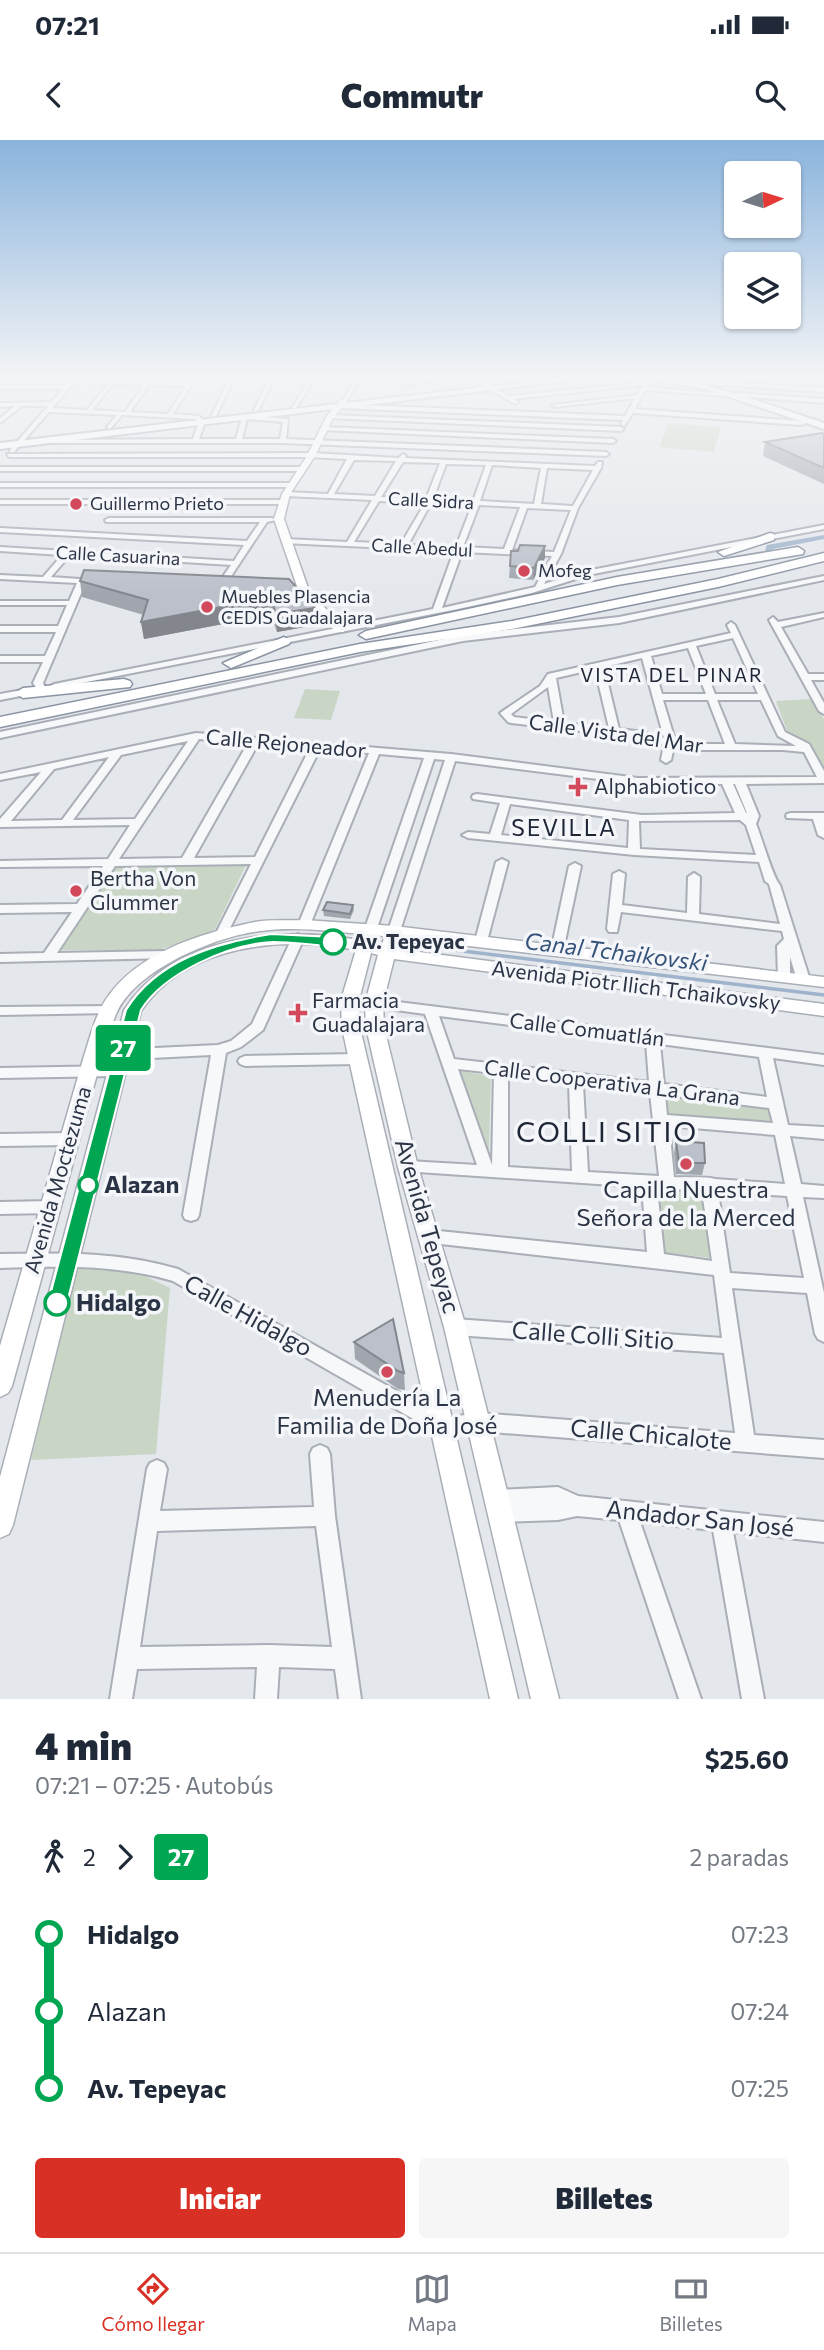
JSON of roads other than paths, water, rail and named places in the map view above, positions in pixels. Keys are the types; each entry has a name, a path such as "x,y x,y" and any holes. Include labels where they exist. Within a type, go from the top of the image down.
{"highway":[{"path":"617,581 770,537"},
{"path":"0,722 231,663 469,611 617,581 824,546"},
{"path":"0,708 512,625 718,583 824,557"},
{"path":"718,583 824,567"},
{"path":"408,617 469,611"},
{"path":"231,663 284,641"},
{"path":"23,693 130,688"},
{"path":"0,729 103,705 130,688"}],"street":[{"path":"0,467 15,448"},
{"path":"89,554 145,448"},
{"path":"315,448 285,498 279,519 304,592 341,630"},
{"path":"349,544 407,448"},
{"path":"453,448 606,454"},
{"path":"538,587 558,554 575,508 610,448"},
{"path":"505,464 510,450"},
{"path":"9,455 311,455 598,468"},
{"path":"330,496 352,457"},
{"path":"403,547 429,501 444,461"},
{"path":"437,611 490,463"},
{"path":"537,506 544,466"},
{"path":"0,467 302,469"},
{"path":"0,485 292,485"},
{"name":"Calle Sidra","path":"0,502 330,496 575,508"},
{"path":"507,552 524,506"},
{"path":"108,520 279,519"},
{"path":"219,588 265,520"},
{"path":"0,697 408,617 586,573 824,527"},
{"path":"0,530 249,543"},
{"name":"Calle Abedul","path":"286,541 558,554"},
{"name":"Calle Casuarina","path":"0,549 236,563"},
{"path":"45,579 68,553"},
{"path":"550,566 564,574 586,573"},
{"path":"0,577 110,583"},
{"path":"0,735 463,638 619,620 824,578"},
{"path":"41,689 38,683 82,581"},
{"path":"205,587 231,589"},
{"path":"292,592 304,592"},
{"path":"0,603 72,603"},
{"path":"824,627 821,616 775,622 824,711"},
{"path":"731,625 781,734 793,744 821,780"},
{"path":"0,629 61,629"},
{"path":"508,719 504,712 536,694 551,676 735,635"},
{"path":"714,640 741,647"},
{"path":"691,645 731,747"},
{"path":"646,655 670,741 666,760"},
{"path":"0,659 48,659"},
{"path":"599,666 615,732"},
{"path":"551,676 559,725"},
{"path":"805,677 824,677"},
{"path":"659,697 764,697"},
{"name":"Calle Vista del Mar","path":"508,719 615,732 670,741 688,747 793,744"},
{"path":"47,958 78,908 196,736"},
{"name":"Calle Rejoneador","path":"0,777 196,736 451,757 638,781 821,780"},
{"path":"186,861 254,742"},
{"path":"793,744 803,744 808,750 821,780"},
{"path":"221,935 316,747"},
{"path":"65,823 118,752"},
{"path":"0,1073 119,1063 219,1050 242,1041 258,1027 301,932 375,752"},
{"name":"Avenida Tepeyac","path":"430,756 350,1000 351,1028 504,1699"},
{"name":"Avenida Tepeyac","path":"451,757 387,953 374,1003 375,1027 408,1167 455,1327 545,1699"},
{"path":"1,824 50,767"},
{"path":"726,780 749,819"},
{"path":"739,780 749,819 765,859 803,980"},
{"path":"477,797 634,817 749,819"},
{"path":"495,837 506,801"},
{"path":"791,816 821,816 824,835"},
{"path":"634,817 634,852"},
{"path":"1,824 139,822"},
{"path":"468,835 634,852 765,859"},
{"path":"0,864 258,860"},
{"path":"481,941 502,862"},
{"path":"557,951 575,866"},
{"path":"613,929 619,874"},
{"path":"693,918 694,877"},
{"path":"0,909 78,908"},
{"path":"615,908 693,918 788,935"},
{"name":"Avenida Moctezuma","path":"0,1386 91,1064 110,1010 135,980 166,955 221,935 258,926 368,939"},
{"name":"Avenida Piotr Ilich Tchaikovsky","path":"368,939 394,931 824,982"},
{"name":"Avenida Moctezuma","path":"0,1525 133,1010 145,992 176,968 234,944 301,932"},
{"path":"784,977 783,946 788,935"},
{"name":"Avenida Piotr Ilich Tchaikovsky","path":"368,939 387,953 824,1010"},
{"path":"0,958 166,955"},
{"name":"Calle Comuatlán","path":"350,1000 824,1060"},
{"path":"0,1011 110,1010"},
{"path":"430,1010 494,1172"},
{"path":"652,1038 667,1182"},
{"path":"191,1215 219,1050"},
{"path":"765,1052 824,1334"},
{"path":"244,1061 358,1059"},
{"name":"Calle Cooperativa La Grana","path":"449,1063 775,1103"},
{"path":"494,1172 501,1070"},
{"path":"576,1080 580,1177"},
{"path":"370,1112 395,1109"},
{"path":"660,1120 824,1133"},
{"path":"0,1140 70,1139"},
{"path":"408,1167 824,1192"},
{"path":"649,1182 662,1261"},
{"path":"709,1183 746,1443"},
{"path":"0,1208 51,1207"},
{"path":"429,1237 662,1261 722,1275 814,1286"},
{"name":"Calle Hidalgo","path":"0,1261 120,1261 150,1266 178,1276 443,1427"},
{"name":"Calle Colli Sitio","path":"455,1327 732,1346"},
{"path":"443,1427 478,1422"},
{"name":"Calle Chicalote","path":"478,1422 824,1449"},
{"path":"320,1454 325,1516 350,1699"},
{"path":"121,1699 157,1469"},
{"name":"Andador San José","path":"498,1506 558,1510 577,1506 824,1532"},
{"path":"626,1511 690,1699"},
{"path":"150,1521 325,1516"},
{"path":"721,1521 753,1699"},
{"path":"266,1699 269,1656"},
{"path":"127,1658 345,1658"}],"waterway":[{"path":"769,551 770,547 824,537"},
{"name":"Canal Tchaikovski","path":"405,944 824,995"}],"place":[{"name":"Guillermo Prieto","path":"76,504"},
{"name":"Mofeg","path":"524,571"},
{"name":"Muebles Plasencia CEDIS Guadalajara","path":"207,607"},
{"name":"Alphabiotico","path":"578,787"},
{"name":"Bertha Von Glummer","path":"76,891"},
{"name":"Av. Tepeyac","path":"333,942"},
{"name":"Farmacia Guadalajara","path":"298,1013"},
{"name":"Capilla Nuestra Señora de la Merced","path":"686,1164"},
{"name":"Alazan","path":"88,1185"},
{"name":"Hidalgo","path":"57,1303"},
{"name":"Menudería La Familia de Doña José","path":"387,1372"}],"district":[{"name":"VISTA DEL PINAR","path":"672,675"},
{"name":"SEVILLA","path":"564,828"},
{"name":"COLLI SITIO","path":"607,1132"}]}
